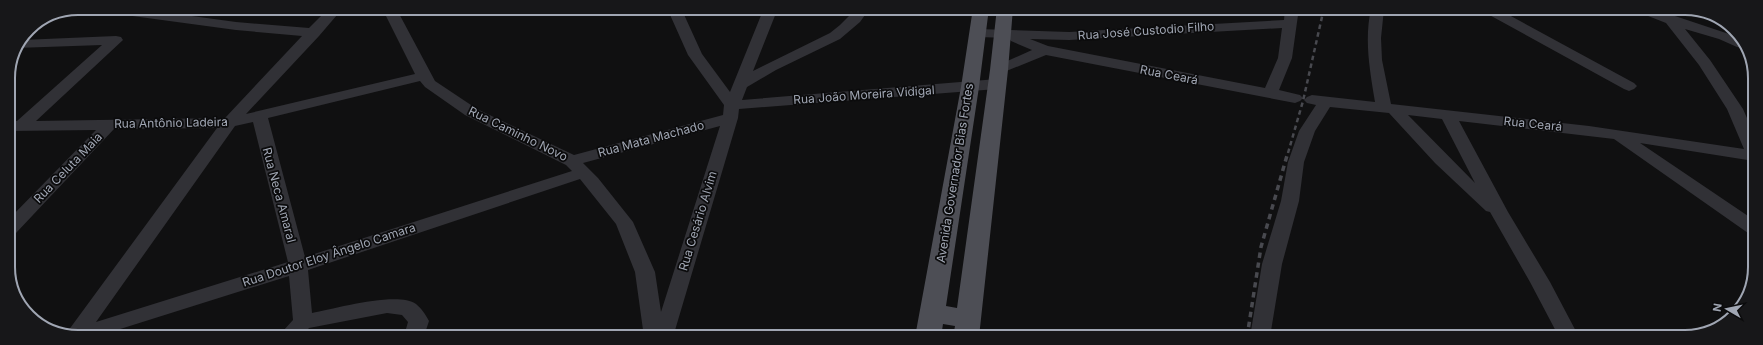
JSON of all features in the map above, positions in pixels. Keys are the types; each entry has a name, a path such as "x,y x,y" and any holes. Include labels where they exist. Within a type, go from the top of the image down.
{"main road":[{"name":"Avenida Governador Bias Fortes","path":"930,325 970,87 978,33 978,15"},
{"path":"930,325 967,327 998,77 1006,35 1005,15"}],"street":[{"path":"155,15 236,26 314,33"},
{"path":"79,330 229,123 330,15"},
{"name":"Rua Caminho Novo","path":"393,15 424,76 430,84 471,112 577,167 592,182 624,222 645,272 653,330"},
{"path":"677,15 694,55 731,112"},
{"name":"Rua Cesário Alvim","path":"665,330 731,112 740,85 768,15"},
{"path":"740,85 774,65 838,36 859,15"},
{"path":"1270,94 1284,58 1291,15"},
{"path":"1376,15 1374,38 1375,60 1389,108 1467,186 1499,212"},
{"path":"1500,15 1630,86"},
{"path":"1658,15 1724,36 1736,41"},
{"path":"1671,20 1705,63 1720,86 1734,109 1748,140"},
{"name":"Rua José Custodio Filho","path":"1006,35 1069,36 1289,24"},
{"name":"Rua Ceará","path":"978,33 1006,35 1044,50 1295,98"},
{"path":"15,126 116,40 26,44"},
{"path":"998,77 1044,50"},
{"name":"Rua Antônio Ladeira","path":"15,126 229,123 424,76"},
{"name":"Rua João Moreira Vidigal","path":"731,112 970,87 998,77"},
{"name":"Rua Ceará","path":"1261,330 1272,264 1290,201 1296,162 1319,100 1618,134 1748,153"},
{"name":"Rua Mata Machado","path":"577,167 731,112"},
{"path":"1448,115 1499,212 1540,282 1565,330"},
{"name":"Rua Neca Amaral","path":"259,116 298,266 296,329"},
{"name":"Rua Celuta Maia","path":"16,214 110,124"},
{"path":"1618,134 1748,225"},
{"name":"Rua Doutor Eloy Ângelo Camara","path":"94,330 298,266 577,167"},
{"path":"296,329 387,306 408,309 419,321 416,330"}],"railway":[{"path":"1288,153 1303,101 1322,15"},
{"path":"1248,330 1261,247 1288,152"}]}
